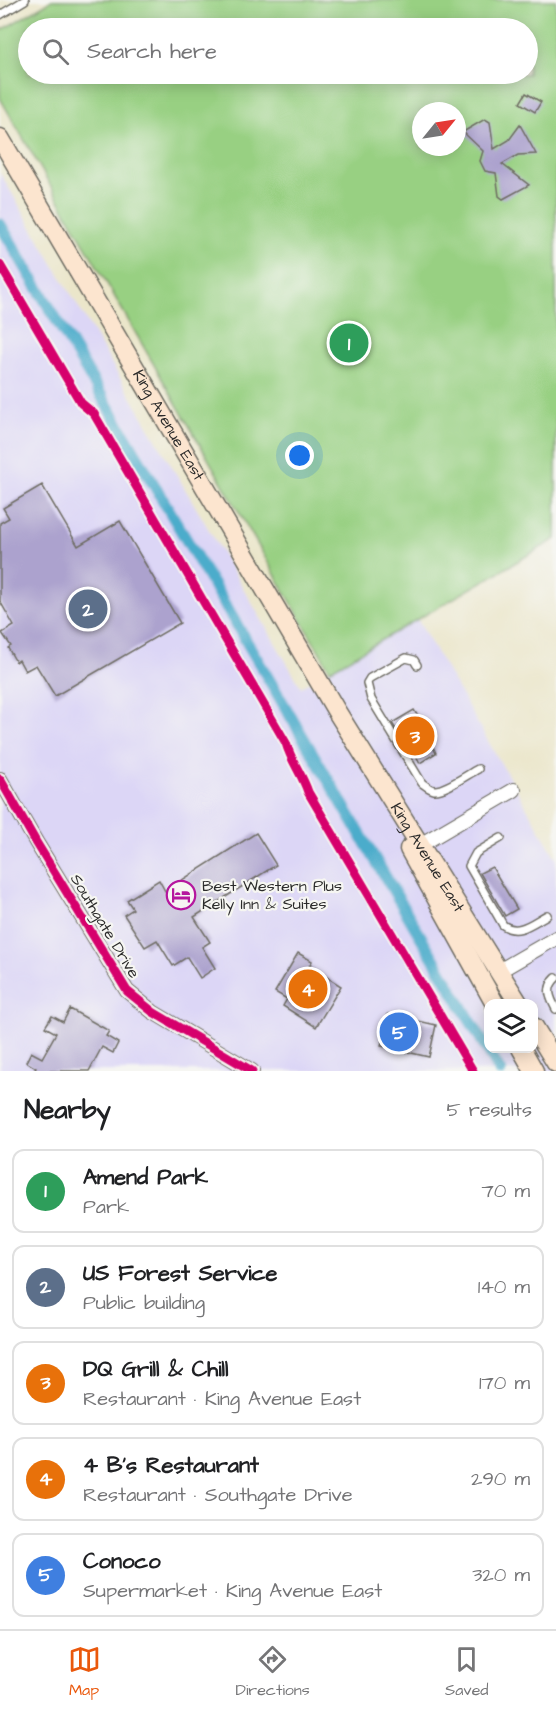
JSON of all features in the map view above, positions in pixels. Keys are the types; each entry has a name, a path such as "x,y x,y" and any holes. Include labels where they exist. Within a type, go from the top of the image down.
{"main road":[{"name":"King Avenue East","path":"0,138 337,712 516,999"},
{"name":"King Avenue East","path":"337,712 492,999"},
{"path":"538,1034 556,1063"},
{"path":"524,1053 534,1071"}],"street":[{"name":"Southgate Drive","path":"0,779 127,991 153,1012 252,1071"},
{"path":"420,845 514,790"},
{"path":"499,971 556,938"}],"lane":[{"path":"0,15 25,0"},
{"path":"417,665 414,660 406,658 370,678 367,683 371,699 422,783 430,789 437,791 478,769"},
{"path":"501,838 476,853 469,866 502,925 521,930 547,915"},
{"path":"556,978 549,989 556,1009"}],"shaded area":[{"path":"0,173 301,687 417,619 556,858 556,1071 0,1071"}],"green space":[{"path":"52,0 556,0 556,539 330,670 0,98 0,31 18,20 18,84 538,84 538,18 22,18"}],"building":[{"path":"526,93 541,102 535,112 520,103"},
{"path":"485,119 490,122 494,149 509,140 520,125 536,154 518,155 502,164 529,185 503,199 499,196 496,173 485,171 480,161 483,151 466,135 466,130"},
{"path":"42,485 78,546 120,521 180,623 55,696 36,665 25,671 19,660 16,662 8,648 11,646 2,633 14,626 0,601 0,523 9,518 3,508"},
{"path":"414,710 433,742 431,743 436,753 420,763 414,752 411,754 392,723"},
{"name":"Best Western Plus Kelly Inn & Suites","path":"256,833 276,865 194,917 210,942 202,947 215,968 200,978 187,957 173,966 157,940 145,947 124,915 133,909 127,900 159,880 165,891"},
{"path":"492,867 517,909 505,916 480,873"},
{"path":"298,953 312,961 309,966 341,986 316,1027 283,1006 287,999 275,992"},
{"path":"70,1009 109,1031 106,1036 118,1043 113,1053 102,1047 89,1071 34,1071 36,1068 26,1062 31,1052 42,1058 56,1033 45,1027 52,1016 63,1022"},
{"path":"388,1014 436,1025 429,1057 381,1046"}],"waterway":[{"path":"0,224 500,1071"}],"cycle path":[{"path":"0,265 81,403 94,414 286,743 308,792 473,1071"},
{"path":"0,779 127,991 153,1012 252,1071"}],"place":[{"name":"Amend Park","path":"349,343"},
{"name":"US Forest Service","path":"88,609"},
{"name":"DQ Grill & Chill","path":"415,736"},
{"name":"Best Western Plus Kelly Inn & Suites","path":"181,895"},
{"name":"4 B's Restaurant","path":"308,989"},
{"name":"Conoco","path":"399,1032"}]}
